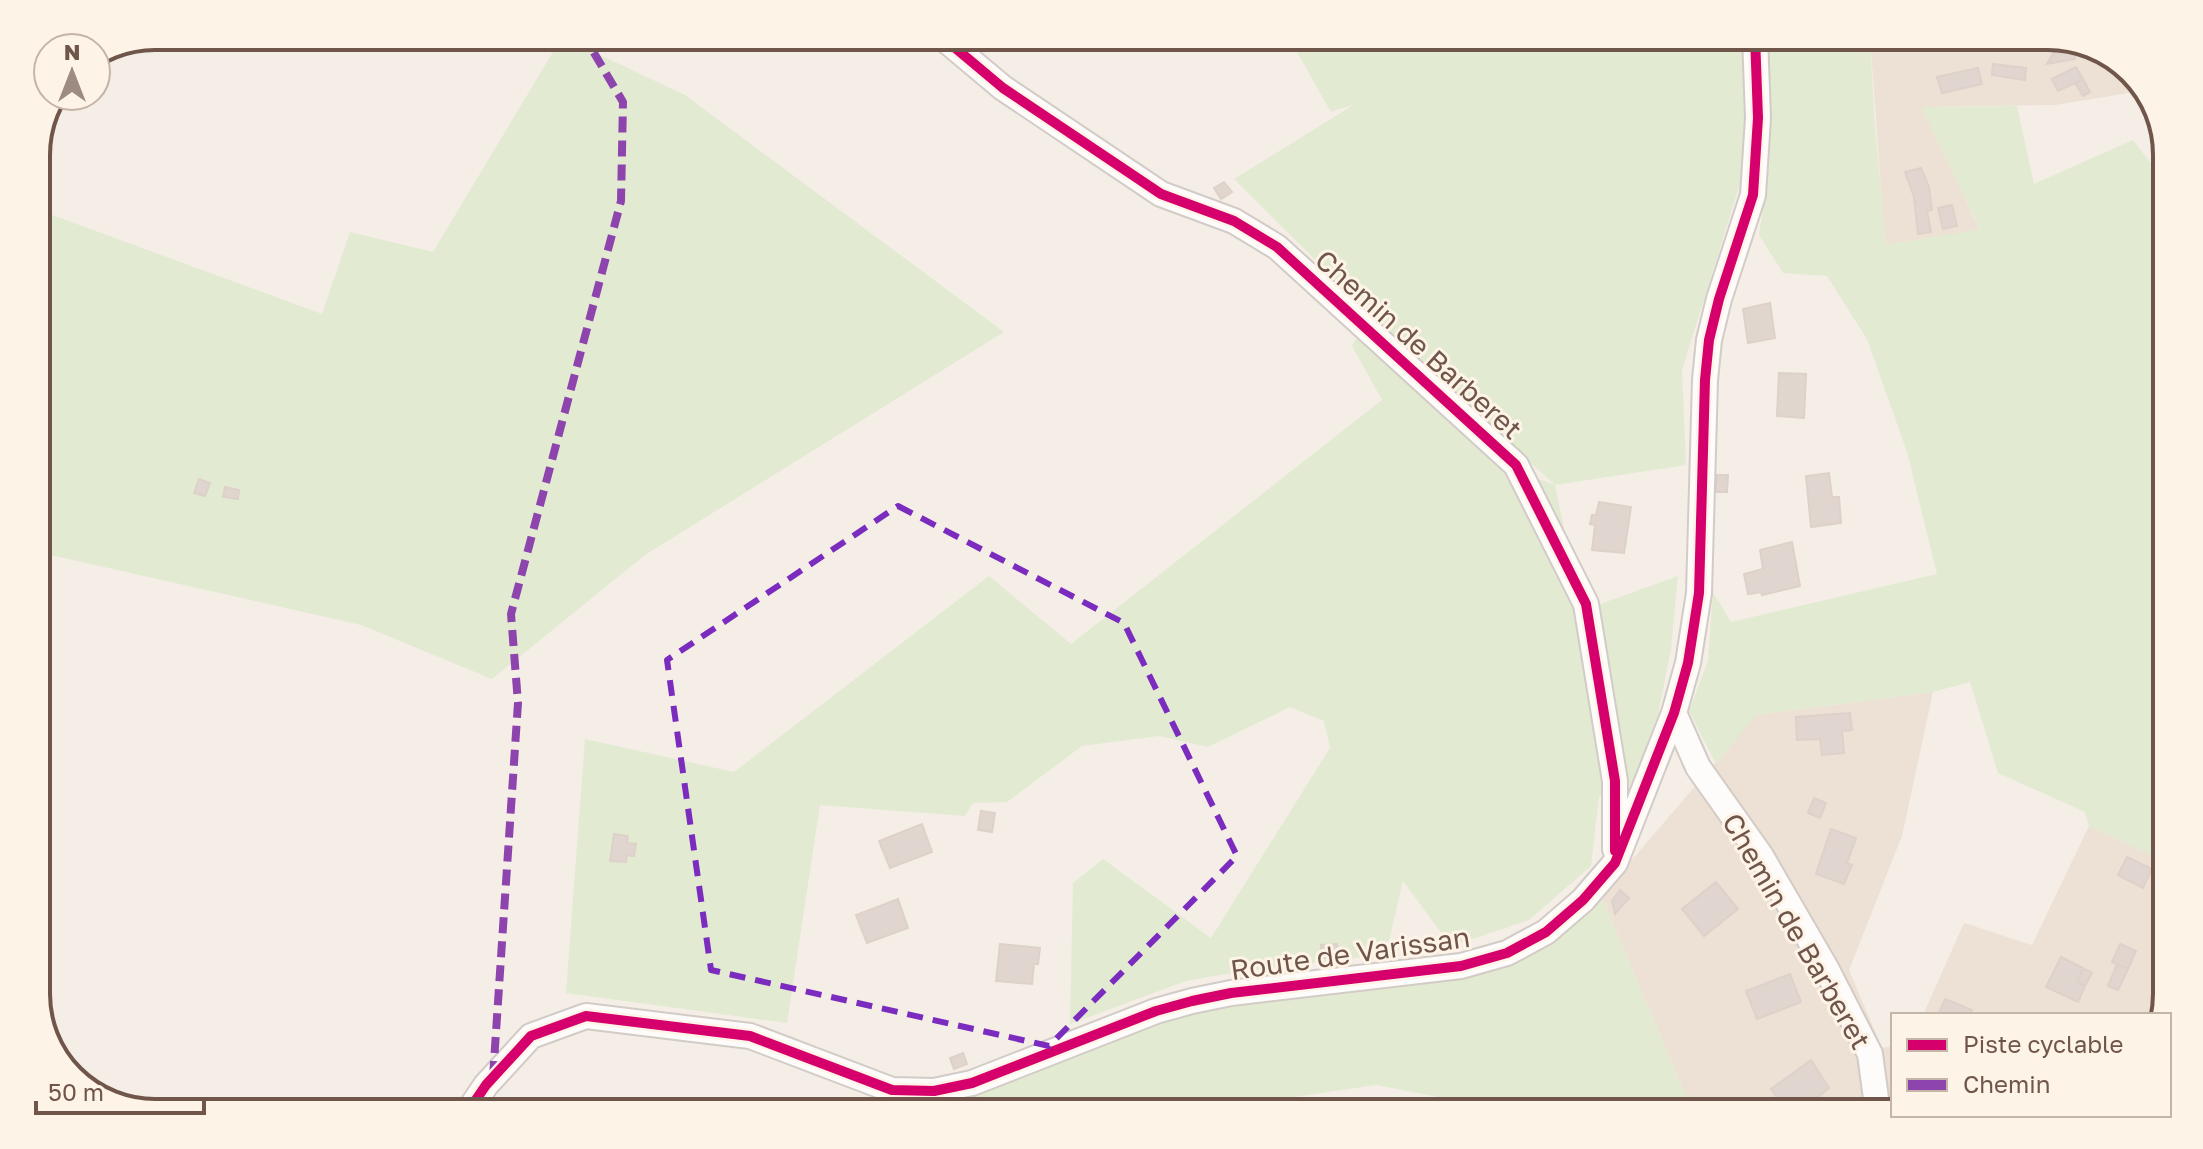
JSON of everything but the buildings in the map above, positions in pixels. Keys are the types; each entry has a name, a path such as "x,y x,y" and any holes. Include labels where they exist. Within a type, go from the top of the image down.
{"street":[{"name":"Chemin de Barberet","path":"958,50 1003,88 1161,194 1234,221 1277,247 1516,465 1586,604 1615,781 1615,863"},
{"name":"Route de Varissan","path":"476,1099 531,1036 586,1016 750,1036 892,1090 934,1091 959,1086 1156,1011 1192,1001 1231,993 1461,966 1507,953 1546,932 1583,900 1615,863 1674,713 1688,663 1699,593 1705,380 1709,340 1753,195 1758,118 1756,50"},
{"name":"Chemin de Barberet","path":"1674,713 1698,767 1761,856 1826,968 1870,1054 1876,1099"}],"highlighted area":[{"path":"898,506 1124,623 1237,856 1049,1046 711,970 667,660"}],"shaded area":[{"path":"1871,50 2062,51 2106,68 2132,92 2055,105 1922,107 1980,230 1885,245"},
{"path":"1933,692 1902,836 1849,970 1882,1048 1891,1046 1891,1099 1687,1099 1601,896 1756,715"},
{"path":"2089,826 2153,856 2151,1013 1924,1013 1964,923 2032,945"}],"green space":[{"path":"554,50 590,50 685,95 1004,332 645,555 492,679 361,625 51,555 50,558 50,214 322,314 350,232 433,252"},
{"path":"1296,50 1871,50 1886,245 1980,229 1921,107 2017,106 2034,184 2133,140 2153,166 2153,856 2089,826 2085,812 1998,773 1970,682 1933,692 1756,715 1716,764 1689,711 1708,661 1713,592 1731,622 1937,574 1907,452 1867,339 1827,276 1783,273 1759,235 1770,161 1743,174 1682,370 1686,465 1555,485 1581,611 1678,576 1671,649 1658,715 1632,785 1599,796 1591,866 1529,920 1451,946 1403,881 1386,954 1186,981 1070,1024 1073,883 1103,859 1211,938 1330,748 1324,721 1290,707 1208,747 1159,736 1082,746 1007,802 973,803 965,816 820,805 787,1023 566,993 585,739 734,772 989,576 1071,644 1382,400 1352,346 1370,314 1234,179 1355,104 1331,112","holes":["1430,372 1553,483 1504,467"]},
{"path":"1601,896 1687,1099 1449,1099 1376,1085 1280,1099 954,1099 1192,1012 1464,977"}],"marked path":[{"path":"493,1077 518,703 511,614 621,201 623,102 592,50"}],"cycle path":[{"path":"958,50 1003,88 1161,194 1234,221 1277,247 1516,465 1586,604 1615,781 1615,851"},
{"path":"476,1099 531,1036 586,1016 750,1036 892,1090 934,1091 972,1083 1156,1011 1192,1001 1231,993 1461,966 1507,953 1546,932 1583,900 1615,863 1674,713 1688,663 1699,593 1705,380 1709,340 1753,195 1758,118 1756,50"}]}
